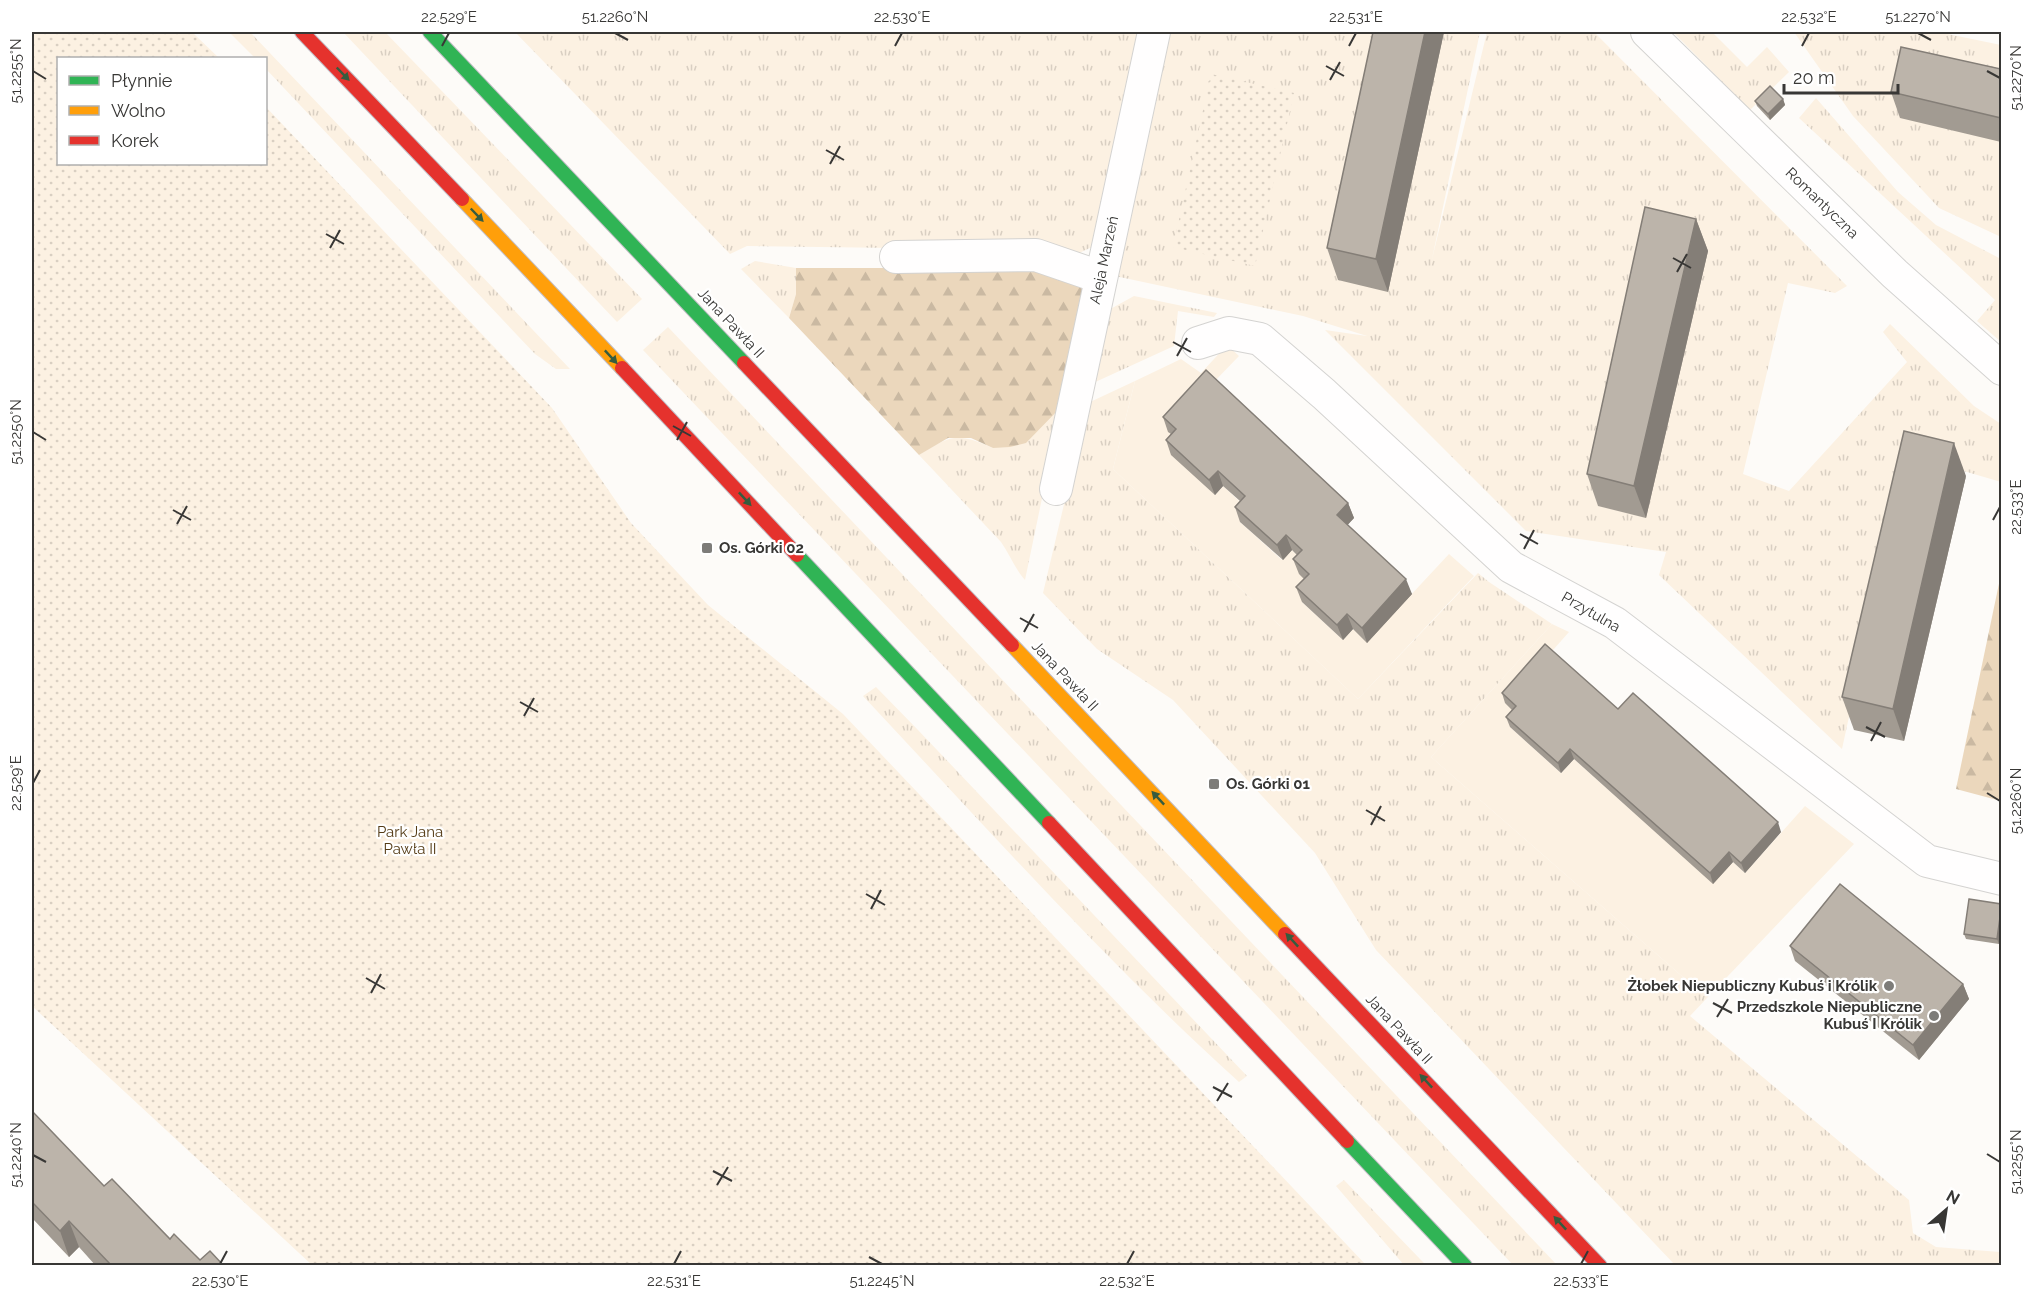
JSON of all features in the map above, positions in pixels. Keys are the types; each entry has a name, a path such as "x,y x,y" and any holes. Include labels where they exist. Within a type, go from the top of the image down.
{"main road":[{"path":"302,32 582,325 1465,1266"},
{"name":"Jana Pawła II","path":"430,32 1600,1266"}],"street":[{"name":"Aleja Marzeń","path":"1056,489 1154,32"},
{"name":"Romantyczna","path":"1647,32 1895,273 2001,369"},
{"path":"896,257 1035,255 1100,277"},
{"name":"Przytulna","path":"1198,343 1229,333 1260,339 1342,410 1511,567 1615,623 1927,861 2001,879"}],"green space":[{"name":"Park Jana Pawła II","path":"32,32 192,32 218,57 57,57 57,165 267,165 267,108 552,408 631,523 708,605 843,714 1366,1265 312,1265 32,1006"},
{"path":"229,32 250,32 570,369 556,369 535,354 267,70 267,57 254,57"},
{"path":"343,32 385,32 642,299 617,322"},
{"path":"515,32 1139,32 1092,247 1075,255 895,248 747,246 730,254"},
{"path":"1170,32 1480,32 1432,259 1487,32 1594,32 1847,286 1835,293 1788,283 1743,474 1789,491 1907,362 1883,332 1890,324 1974,406 2001,424 2001,482 1906,454 1842,749 1659,575 1666,552 1526,531 1325,330 1367,336 1303,316 1115,276"},
{"path":"1673,32 1712,32 1747,67 1767,47 1789,72 1750,110"},
{"path":"1794,32 1938,32 2001,45 2001,237 1939,208 1853,116"},
{"path":"1211,74 1294,93 1255,266 1173,247"},
{"path":"1816,98 1898,192 1936,225 2001,259 2001,342 1977,321 1995,300 1799,118"},
{"path":"755,261 796,268 796,294 789,318 741,269"},
{"path":"796,268 1037,268 1089,283 1061,407 1026,443 993,448 971,438 948,438 919,455 789,318 796,294"},
{"path":"1134,296 1217,313 1214,317 1178,311 1174,346 1091,384 1105,312"},
{"path":"668,327 1557,1265 1513,1265 643,350"},
{"path":"1227,345 1239,356 1211,385 1182,444 1215,495 1223,486 1250,511 1240,522 1282,560 1292,550 1307,565 1314,589 1302,602 1343,640 1353,629 1367,642 1449,554 1474,576 1358,699 1113,469 1135,381 1181,359 1201,373"},
{"path":"1135,381 1113,469 1358,699 1478,573 1552,624 1431,757 1707,998 1690,1016 1909,1200 1913,1233 1936,1247 2000,1252 2001,1265 1675,1265 1376,950 1315,853 1173,700 1097,649 1043,593 1088,403"},
{"path":"1061,407 1025,580 1001,542 919,455 939,443 954,438 971,440 993,448"},
{"path":"2001,574 2001,801 1956,789"},
{"path":"1552,624 1569,632 1506,703 1520,716 1510,727 1561,773 1574,759 1713,883 1733,862 1745,873 1805,806 1854,844 1707,998 1431,757"},
{"path":"876,687 1247,1076 1239,1082 1141,989 1047,893 863,696"},
{"path":"1344,1180 1426,1265 1404,1265 1336,1186"}],"building":[{"path":"1373,32 1425,32 1376,259 1327,248"},
{"path":"1901,47 2001,69 2001,118 1891,92"},
{"path":"1770,86 1783,99 1768,114 1755,101"},
{"path":"1645,207 1696,219 1634,486 1587,474"},
{"path":"1206,370 1348,503 1337,515 1406,579 1362,628 1347,614 1337,625 1296,587 1309,574 1293,559 1302,550 1286,535 1277,545 1235,507 1245,496 1218,471 1209,480 1166,440 1176,429 1163,417"},
{"path":"1904,431 1954,443 1893,709 1842,697"},
{"path":"1545,644 1618,709 1633,693 1778,822 1741,863 1729,852 1710,873 1570,749 1558,763 1506,717 1516,706 1502,693"},
{"path":"1840,884 1963,984 1913,1045 1790,946"},
{"path":"1969,899 2001,904 1997,939 1964,934"},
{"path":"32,1111 104,1186 112,1179 170,1239 174,1234 200,1260 210,1251 224,1266 112,1266 69,1221 60,1231 32,1202"}],"traffic: fast":[{"path":"430,32 744,363"},
{"path":"797,555 1049,823"},
{"path":"1347,1141 1465,1266"}],"traffic: slow":[{"path":"462,199 622,368"},
{"path":"1012,645 1285,934"}],"traffic: jam":[{"path":"302,32 462,199"},
{"path":"744,363 1012,645"},
{"path":"622,368 797,555"},
{"path":"1049,823 1347,1141"},
{"path":"1285,934 1600,1266"}],"place":[{"name":"Os. Górki 02","path":"707,548"},
{"name":"Os. Górki 01","path":"1214,784"},
{"name":"Żłobek Niepubliczny Kubuś i Królik","path":"1889,986"},
{"name":"Przedszkole Niepubliczne Kubuś I Królik","path":"1934,1016"}]}
